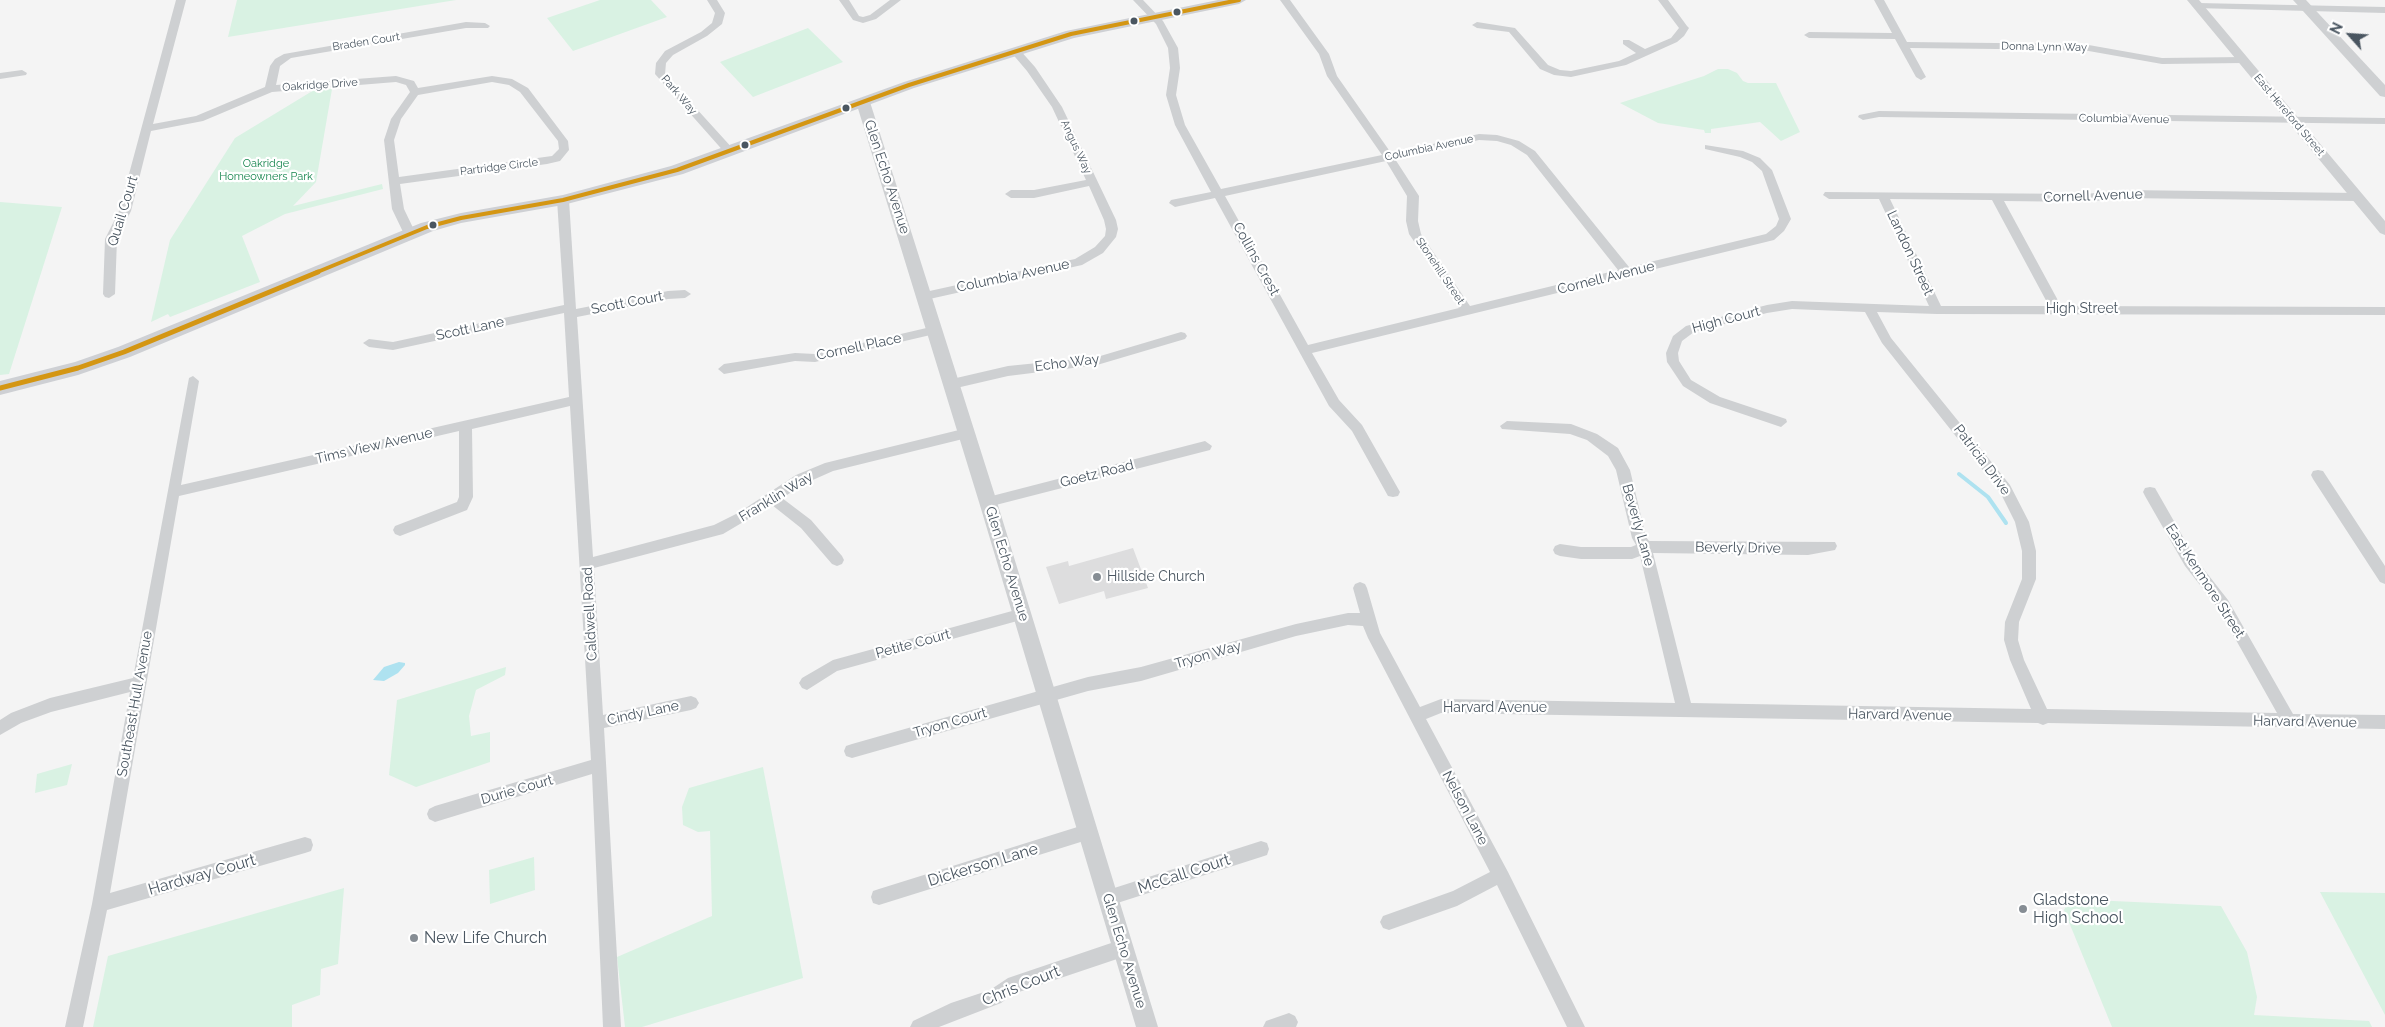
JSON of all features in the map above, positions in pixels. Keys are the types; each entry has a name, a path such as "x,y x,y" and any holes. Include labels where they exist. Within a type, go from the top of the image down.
{"main road":[{"path":"0,388 86,366 208,318 410,234 461,218 563,200 661,175 730,152 863,102 1015,51 1092,29 1239,0"}],"street":[{"path":"146,129 181,0"},
{"name":"Park Way","path":"712,0 720,13 717,24 704,34 668,53 661,63 660,74 730,152"},
{"path":"844,0 856,18 864,20 873,17 896,0"},
{"name":"Collins Crest","path":"1138,0 1160,23 1169,39 1175,58 1171,95 1176,114 1334,403 1357,428 1393,492"},
{"name":"Stonehill Street","path":"1285,0 1324,54 1332,76 1389,157 1413,196 1412,221 1415,234 1467,311"},
{"path":"1477,25 1512,30 1544,67 1558,73 1571,74 1622,63 1674,40 1684,30 1682,24 1663,0"},
{"path":"1878,0 1921,78"},
{"path":"2196,3 2302,4 2385,10"},
{"name":"East Hereford Street","path":"2196,3 2385,230"},
{"path":"2302,4 2385,93"},
{"name":"Braden Court","path":"270,88 275,66 288,56 466,25 485,26"},
{"name":"Donna Lynn Way","path":"1810,35 1900,41 2083,47 2162,61 2243,60"},
{"path":"1626,42 1645,54"},
{"name":"Angus Way","path":"1015,51 1057,107 1110,220 1112,229 1110,237 1099,250"},
{"path":"0,76 22,73"},
{"name":"Oakridge Drive","path":"146,129 199,119 270,88 396,79 410,83 415,92"},
{"name":"Partridge Circle","path":"394,181 547,161 556,159 564,150 563,141 524,90 512,82 492,79 415,92"},
{"path":"410,234 398,209 390,140 396,119 415,92"},
{"name":"Glen Echo Avenue","path":"863,102 936,330 1147,1027"},
{"name":"Columbia Avenue","path":"1863,118 1879,114 1986,118 2385,121"},
{"name":"Quail Court","path":"109,294 112,239 116,224 125,211 146,129"},
{"name":"Columbia Avenue","path":"1175,203 1479,137 1497,138 1515,143 1531,153 1627,273"},
{"name":"Cornell Avenue","path":"1305,350 1770,237 1780,228 1785,219 1767,170 1756,160 1743,154 1709,147"},
{"path":"1011,194 1034,194 1092,182"},
{"name":"Cornell Avenue","path":"1829,195 2086,198 2124,194 2357,196"},
{"name":"Landon Street","path":"1883,196 1937,310"},
{"path":"1996,197 2057,309"},
{"name":"Caldwell Road","path":"563,200 599,765 612,1027"},
{"name":"Columbia Avenue","path":"924,296 1078,262 1099,250"},
{"name":"Scott Court","path":"570,311 685,294"},
{"name":"High Street","path":"1780,307 1937,310 2385,311"},
{"name":"High Court","path":"1780,307 1690,328 1677,339 1672,353 1673,362 1678,373 1698,392 1715,400 1781,422"},
{"name":"Patricia Drive","path":"1869,308 1886,340 2005,489 2022,522 2029,551 2029,579 2012,622 2011,640 2017,660 2043,718"},
{"name":"Scott Lane","path":"369,343 393,346 570,311"},
{"name":"Cornell Place","path":"724,369 795,357 815,358 936,330"},
{"name":"Echo Way","path":"952,384 1008,370 1097,361 1181,336"},
{"name":"Southeast Hull Avenue","path":"74,1027 100,904 193,381"},
{"name":"Tims View Avenue","path":"174,492 575,400"},
{"path":"400,530 462,506 466,497 467,443 465,426"},
{"name":"Beverly Lane","path":"1507,426 1571,429 1605,444 1613,452 1623,470 1639,538 1645,547 1685,711"},
{"name":"Franklin Way","path":"587,564 718,530 743,517 800,479 830,467 967,433"},
{"name":"Goetz Road","path":"988,502 1205,446"},
{"path":"2318,475 2385,578"},
{"name":"East Kenmore Street","path":"2150,492 2190,562 2223,604 2290,722"},
{"path":"772,498 806,524 837,560"},
{"name":"Beverly Drive","path":"1560,550 1581,553 1632,553 1645,547 1808,550 1830,546"},
{"name":"Nelson Lane","path":"1360,588 1373,634 1500,875 1576,1027"},
{"name":"Petite Court","path":"807,682 833,666 1022,614"},
{"name":"Tryon Way","path":"1047,695 1088,684 1141,674 1320,624 1348,619 1369,620"},
{"path":"0,728 16,718 50,705 138,684"},
{"name":"Tryon Court","path":"852,751 1047,695"},
{"name":"Cindy Lane","path":"596,723 690,703"},
{"name":"Harvard Avenue","path":"1417,715 1441,706 2043,718 2385,722"},
{"name":"Durie Court","path":"435,814 599,765"},
{"name":"Dickerson Lane","path":"879,897 1087,832"},
{"name":"Hardway Court","path":"100,904 305,845"},
{"name":"McCall Court","path":"1108,898 1261,849"},
{"path":"1390,922 1457,898 1500,875"},
{"name":"Chris Court","path":"919,1027 951,1012 995,997 1008,987 1123,948"}],"green space":[{"path":"237,0 456,0 228,37"},
{"path":"600,0 651,0 667,17 573,51 547,18"},
{"path":"808,28 843,62 753,97 720,62"},
{"path":"1718,69 1728,69 1737,73 1743,81 1748,83 1776,83 1800,132 1781,141 1760,122 1711,129 1711,133 1705,133 1704,130 1658,123 1620,103 1704,76"},
{"name":"Oakridge Homeowners Park","path":"332,89 316,182 293,206 382,184 383,189 285,214 242,236 260,282 170,317 168,314 151,322 170,240 235,138 314,90"},
{"path":"0,202 62,207 9,374 0,375"},
{"path":"506,667 505,675 476,690 469,716 471,736 490,732 490,762 416,787 389,775 397,700"},
{"path":"72,764 67,785 35,793 37,774"},
{"path":"763,767 803,978 642,1027 625,1027 617,957 712,916 710,831 698,832 683,825 682,807 689,788"},
{"path":"534,857 535,890 490,904 489,870"},
{"path":"344,888 338,964 321,969 320,995 292,1005 292,1027 93,1027 108,956"},
{"path":"2320,892 2385,893 2385,1015"},
{"path":"2070,899 2221,906 2247,952 2257,997 2254,1015 2369,1021 2372,1027 2112,1027 2064,910"}],"water":[{"path":"399,662 405,663 405,665 398,673 384,681 373,680 384,667"}],"building":[{"name":"Hillside Church","path":"1133,548 1148,588 1106,599 1104,591 1059,604 1046,567 1068,561 1069,566"}],"waterway":[{"path":"1959,474 1988,497 2006,523"}],"transit line":[{"path":"0,388 78,368 124,352 427,227 461,218 563,200 677,170 909,85 1071,34 1239,0"}],"place":[{"name":"Hillside Church","path":"1097,577"},
{"name":"Gladstone High School","path":"2023,909"},
{"name":"New Life Church","path":"414,938"}]}
